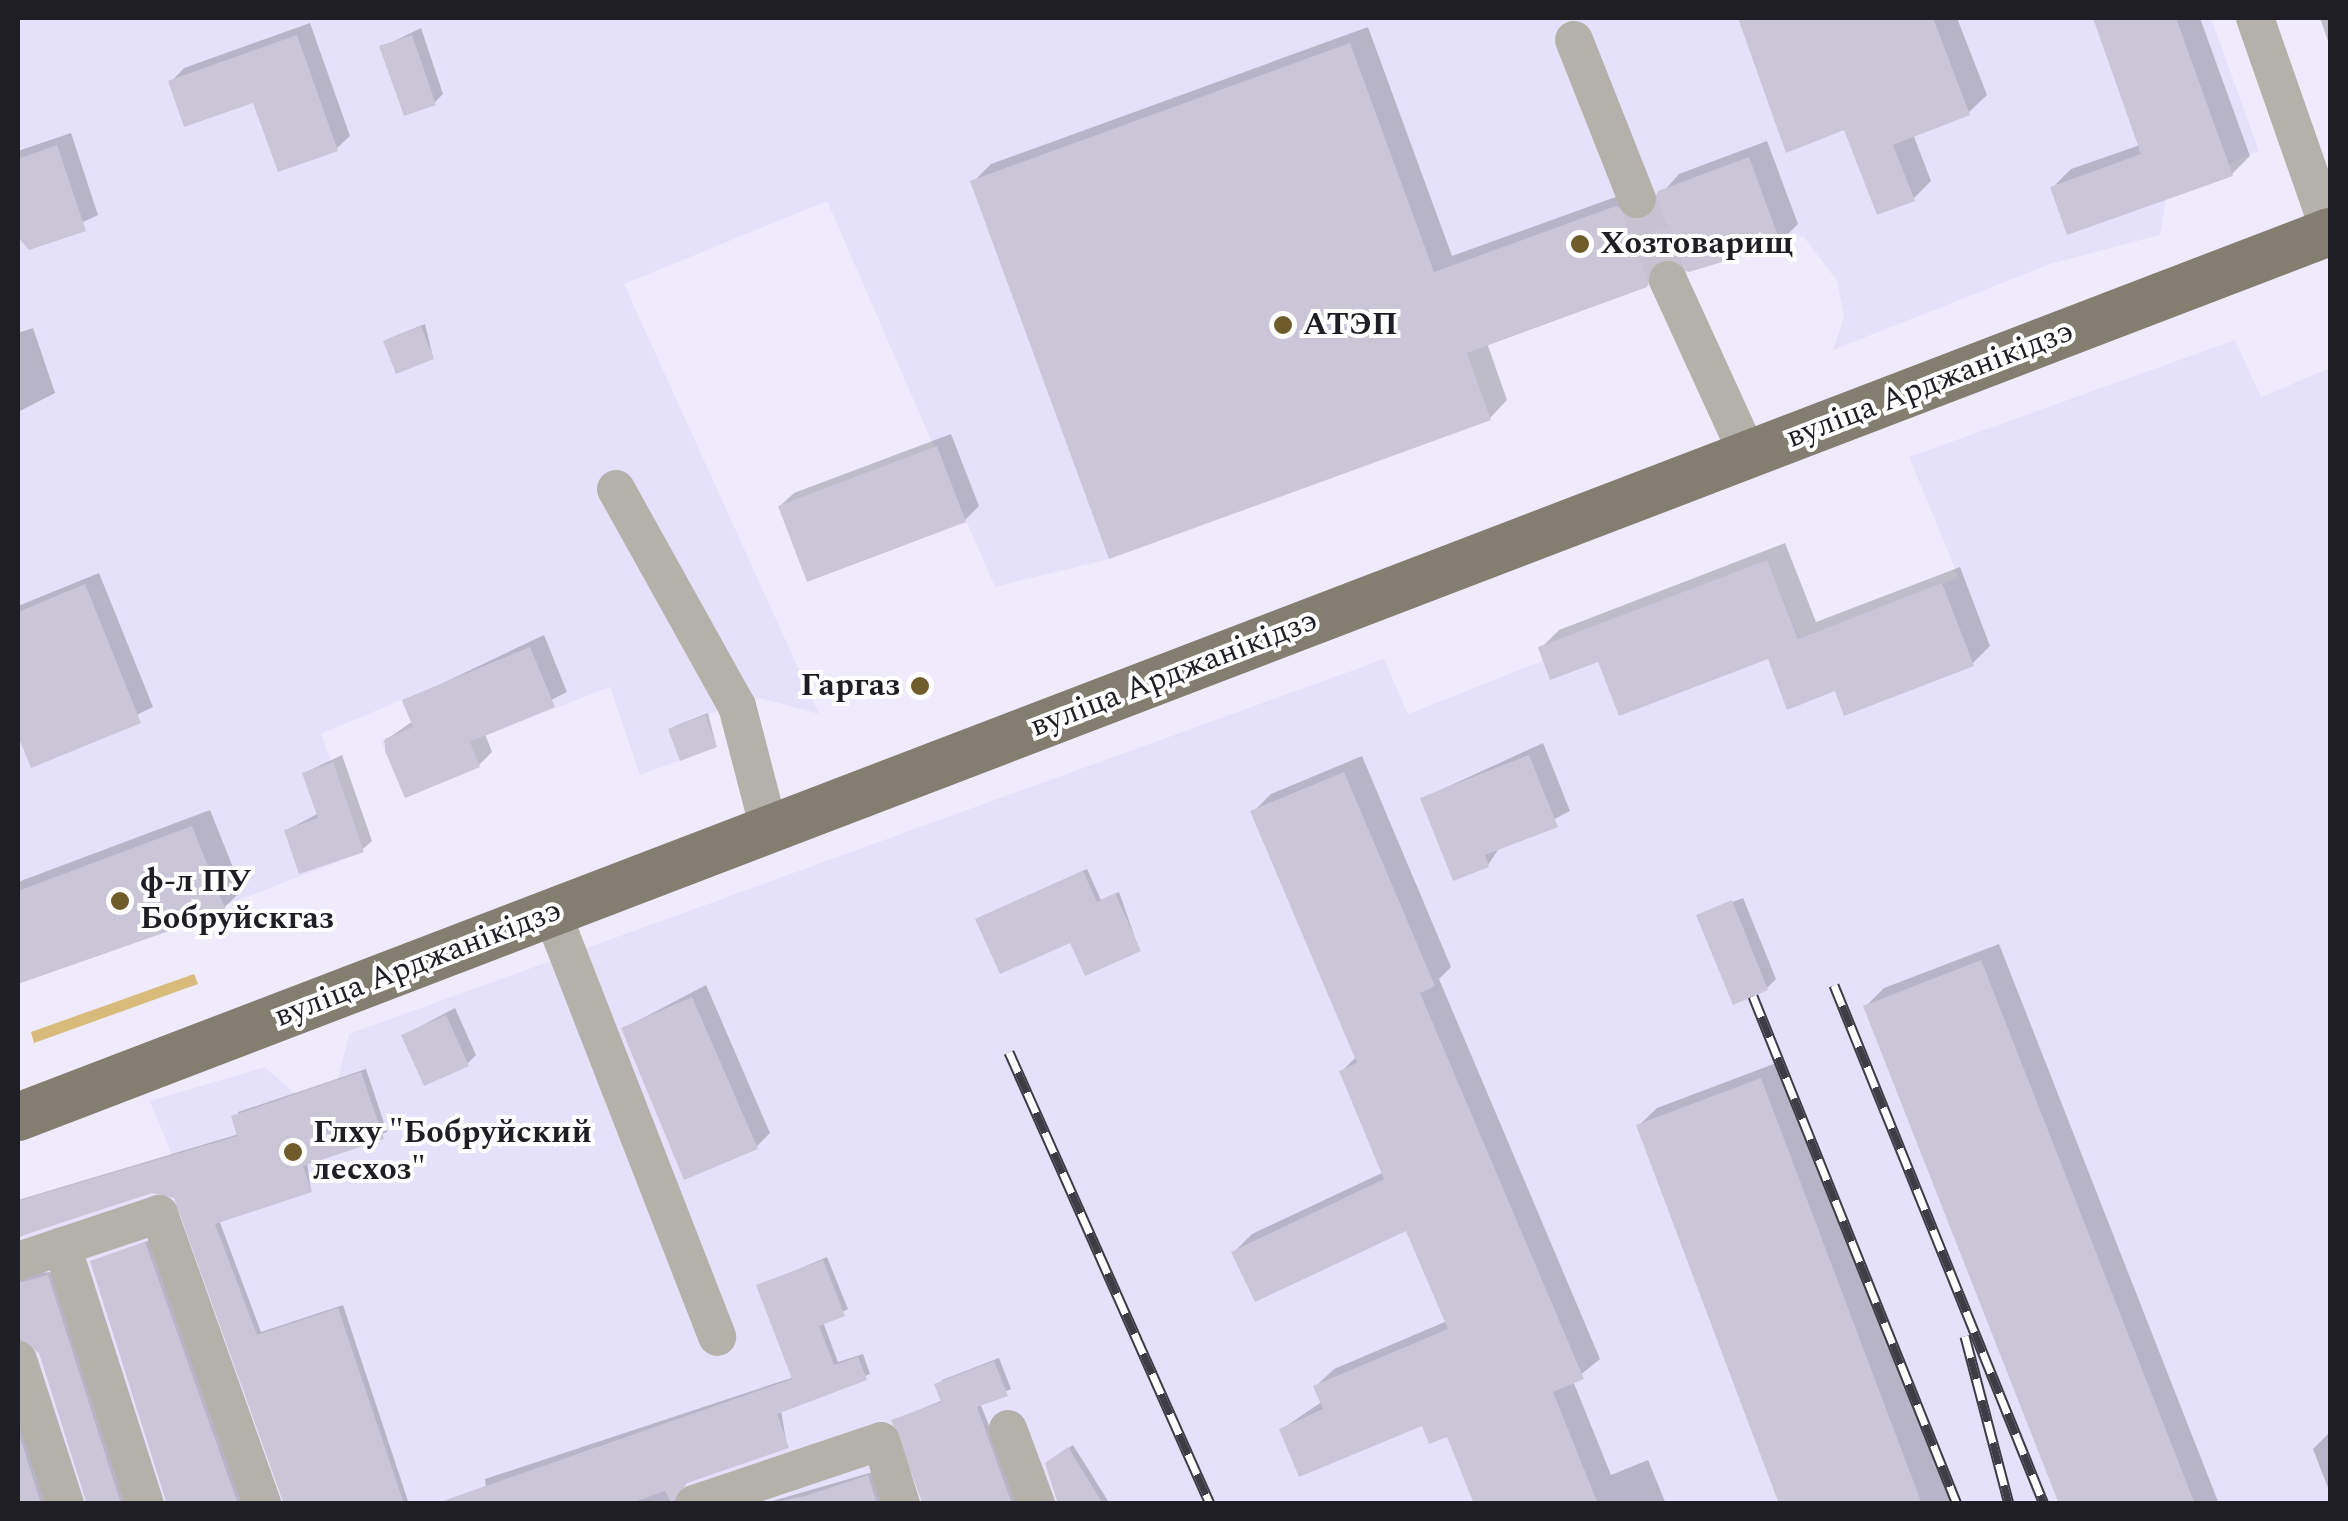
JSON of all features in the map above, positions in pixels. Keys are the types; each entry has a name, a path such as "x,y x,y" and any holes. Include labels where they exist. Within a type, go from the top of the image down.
{"main road":[{"name":"вуліца Арджанікідзэ","path":"18,1117 2330,232"}],"lane":[{"path":"2255,18 2330,232"},
{"path":"1574,40 1637,198"},
{"path":"1668,280 1748,454"},
{"path":"616,490 737,706 769,829"},
{"path":"552,913 717,1337"},
{"path":"18,1261 159,1214 262,1504"},
{"path":"62,1246 145,1504"},
{"path":"18,1360 65,1504"},
{"path":"1008,1429 1036,1504"},
{"path":"694,1504 882,1440 901,1504"}],"shaded area":[{"path":"18,18 2211,18 2259,151 2229,164 2233,176 2166,200 2160,235 2050,264 1833,350 1844,317 1837,281 1803,236 1696,269 1467,353 1491,420 1109,559 995,587 827,201 624,284 819,714 760,698 705,715 717,747 640,775 610,687 470,742 480,767 405,798 381,741 413,727 401,700 321,734 364,852 18,984"},
{"path":"2235,340 2261,397 2330,368 2330,1503 18,1504 18,1201 172,1155 150,1101 265,1067 295,1094 338,1080 349,1034 1384,659 1408,714 1542,661 1538,647 1767,560 1799,638 1959,578 1909,457"},
{"path":"194,974 198,984 34,1043 31,1032"}],"building":[{"path":"1738,18 1933,18 1970,115 1893,145 1915,201 1877,215 1844,130 1786,153"},
{"path":"2093,18 2176,18 2233,176 2067,235 2050,187 2141,154"},
{"path":"297,35 338,151 278,172 253,103 184,127 168,81"},
{"path":"412,35 436,105 404,116 379,46"},
{"name":"АТЭП","path":"1350,43 1434,272 1616,206 1644,220 1658,191 1749,157 1781,244 1689,272 1658,260 1647,287 1467,353 1491,420 1109,559 970,181"},
{"path":"57,145 86,231 29,250 18,237 18,159"},
{"path":"421,326 434,359 396,374 383,341"},
{"path":"937,446 966,522 807,582 778,506"},
{"path":"1767,560 1798,639 1942,583 1974,666 1844,716 1835,691 1787,710 1768,659 1619,716 1598,662 1550,680 1538,647"},
{"path":"85,584 141,723 31,768 18,736 18,612"},
{"path":"530,647 555,707 470,742 480,767 405,798 385,751 385,739 413,727 402,700"},
{"path":"705,715 717,747 680,761 668,729"},
{"path":"1529,755 1558,827 1485,855 1489,867 1453,881 1420,798"},
{"path":"333,762 364,852 299,874 284,830 318,818 302,773"},
{"path":"1344,772 1435,986 1420,993 1584,1379 1553,1392 1598,1504 1474,1504 1447,1437 1429,1444 1422,1426 1299,1477 1279,1429 1323,1409 1313,1386 1448,1329 1406,1231 1255,1302 1231,1252 1384,1179 1339,1071 1357,1063 1250,811"},
{"name":"ф-л ПУ Бобруйскгаз","path":"192,826 226,911 18,984 18,891"},
{"path":"1083,871 1097,902 1115,893 1141,951 1085,976 1070,943 1000,974 975,919"},
{"path":"1732,900 1768,990 1733,1005 1696,915"},
{"path":"1981,960 2195,1504 2059,1504 1863,1006"},
{"path":"692,997 758,1149 684,1180 621,1028"},
{"path":"446,1015 469,1066 424,1086 401,1035"},
{"path":"361,1072 384,1139 303,1166 312,1192 215,1224 257,1335 338,1308 404,1504 284,1504 174,1198 152,1193 18,1237 18,1201 237,1136 231,1116"},
{"path":"1761,1078 1922,1504 1779,1504 1636,1125"},
{"path":"145,1242 238,1504 167,1504 90,1261"},
{"path":"823,1260 845,1316 819,1326 834,1365 858,1357 867,1380 777,1414 789,1448 687,1483 672,1504 665,1491 628,1504 434,1504 792,1379 756,1285"},
{"path":"48,1275 121,1504 87,1504 39,1353 18,1338 18,1283"},
{"path":"994,1361 1008,1396 977,1407 1012,1504 923,1504 891,1420 941,1402 934,1384"},
{"path":"18,1431 41,1504 18,1504"},
{"path":"1068,1447 1103,1504 1058,1504 1045,1463"},
{"path":"868,1475 877,1504 766,1504 805,1496"}],"tunnel":[{"path":"1637,199 1668,280"}],"railway":[{"path":"1834,985 2044,1504"},
{"path":"1753,996 1957,1504"},
{"path":"1009,1052 1210,1504"},
{"path":"1965,1336 2009,1504"}],"place":[{"name":"Хозтоварищ","path":"1580,244"},
{"name":"АТЭП","path":"1283,325"},
{"name":"Гаргаз","path":"920,686"},
{"name":"ф-л ПУ Бобруйскгаз","path":"120,901"},
{"name":"Глху \"Бобруйский лесхоз\"","path":"293,1152"}]}
